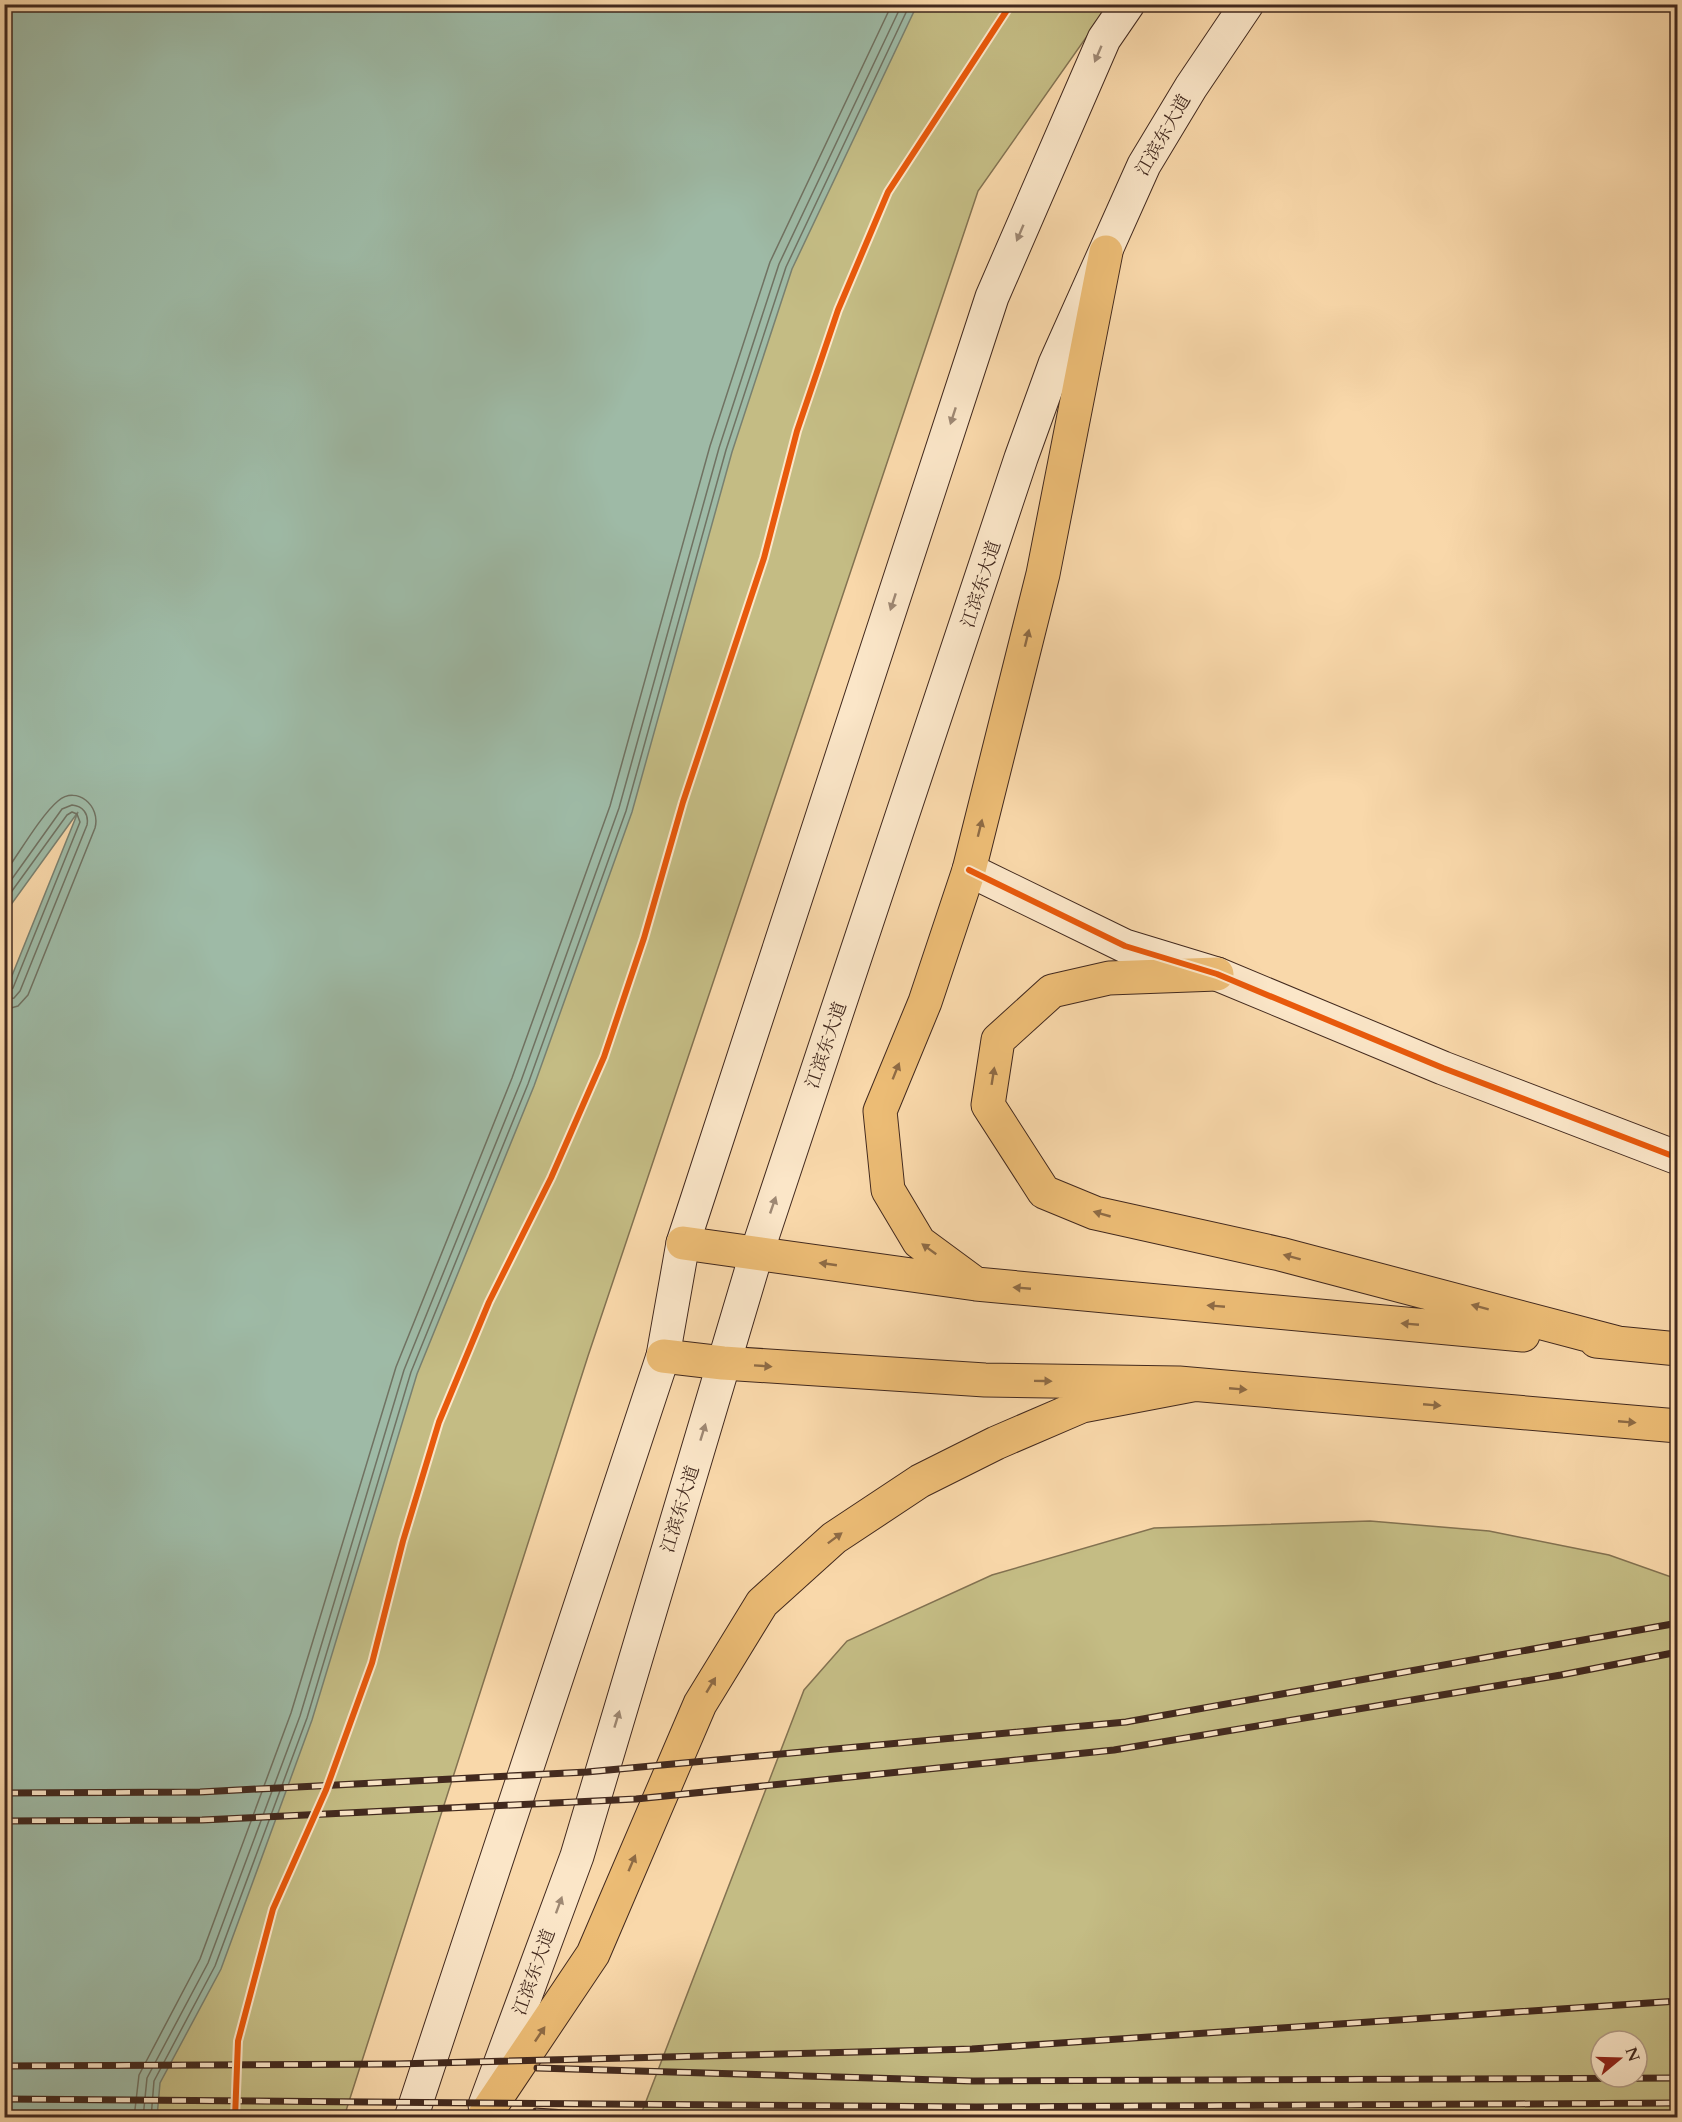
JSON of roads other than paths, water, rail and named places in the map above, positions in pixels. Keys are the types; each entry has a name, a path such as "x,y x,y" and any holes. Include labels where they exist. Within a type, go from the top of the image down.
{"highway":[{"path":"976,1284 919,1242 888,1190 880,1111 925,1002 969,870 1043,574 1106,252"},
{"path":"1217,974 1109,978 1052,991 998,1040 988,1105 1044,1192 1095,1213 1280,1254 1618,1343"},
{"path":"684,1243 756,1255 976,1284 1677,1349"},
{"path":"663,1356 723,1363 985,1380 1192,1385 1677,1426"},
{"path":"482,2118 594,1954 700,1704 762,1603 834,1538 920,1481 996,1443 1082,1407 1192,1385"}],"main road":[{"path":"411,2118 663,1356 684,1243 992,297 1104,39 1128,4"},
{"name":"江滨东大道","path":"482,2118 577,1856 756,1255 1021,459 1055,364 1144,165 1191,87 1246,4"},
{"path":"969,870 1125,946 1217,974 1443,1068 1677,1158"}],"water":[{"path":"5,4 917,5 792,269 732,452 632,812 534,1086 417,1374 312,1720 221,1969 160,2083 157,2117 5,2117 5,993 78,812 5,913"}],"railway":[{"path":"4,1793 200,1792 587,1772 1126,1722 1678,1623"},
{"path":"4,1821 202,1820 636,1799 1114,1750 1561,1675 1678,1652"},
{"path":"4,2066 396,2064 972,2049 1678,2001"},
{"path":"537,2068 973,2081 1678,2078"},
{"path":"4,2099 976,2107 1678,2103"},
{"path":"536,2111 640,2118"}]}
